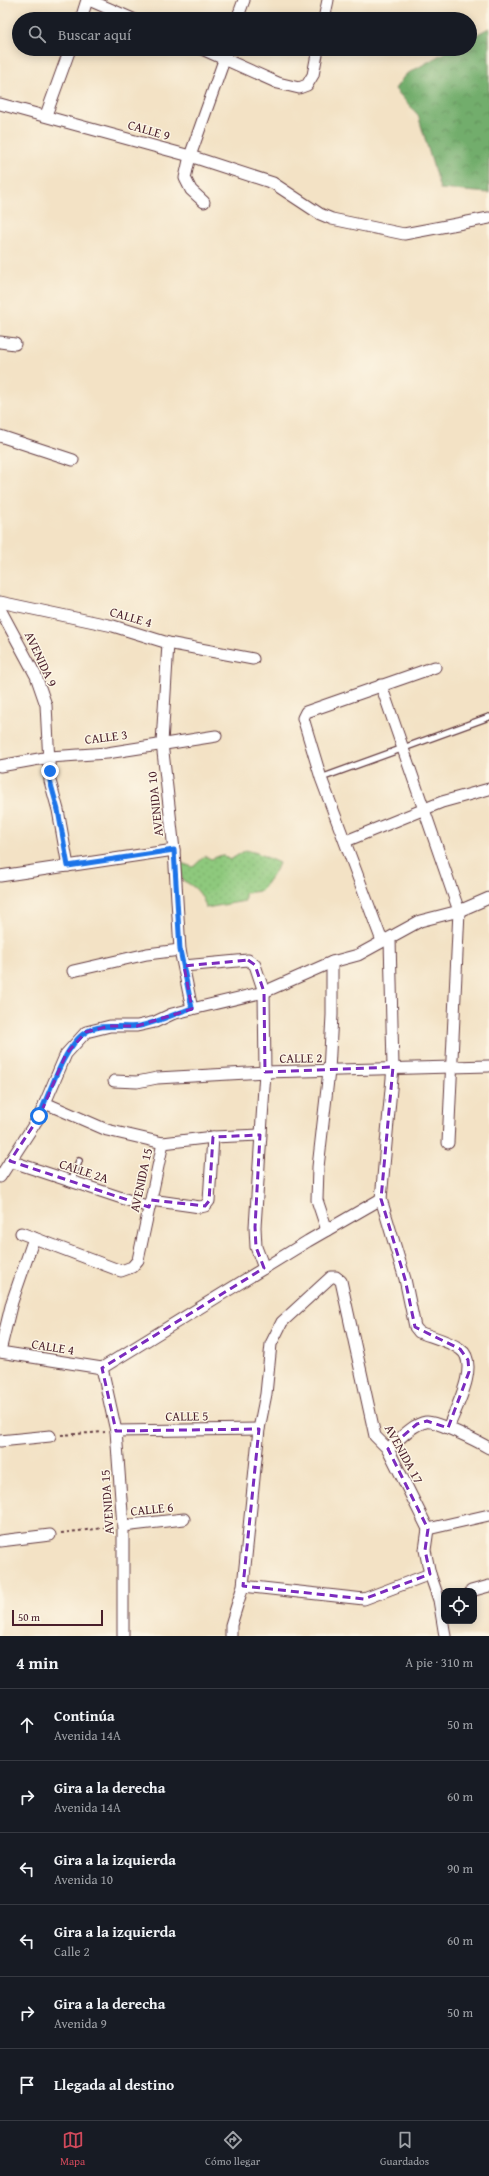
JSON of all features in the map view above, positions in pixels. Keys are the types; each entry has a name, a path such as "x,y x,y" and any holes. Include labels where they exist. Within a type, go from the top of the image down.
{"street":[{"path":"83,12 88,0 116,12"},
{"path":"240,12 244,0"},
{"path":"325,12 328,0"},
{"path":"46,115 67,56"},
{"path":"204,202 191,190 185,178 190,156 225,56"},
{"path":"230,56 278,83 299,88 307,85 313,75 317,56"},
{"name":"CALLE 9","path":"0,104 46,115 190,156 273,183 320,214 332,219 404,234 489,218"},
{"path":"0,342 15,344"},
{"path":"0,436 73,460"},
{"name":"CALLE 4","path":"0,602 113,626 168,643 254,659"},
{"name":"AVENIDA 9","path":"0,608 36,676 46,705 50,757 50,781 58,810 68,866"},
{"name":"AVENIDA 10","path":"168,643 162,743 174,850 180,950 192,1008"},
{"path":"435,667 306,712 303,715 303,718 321,778 386,940 393,1067 381,1199 405,1279 415,1328 420,1332 460,1349 468,1360 469,1372 448,1428"},
{"path":"381,685 459,911 448,1144"},
{"name":"CALLE 3","path":"0,766 50,757 107,753 162,743 216,736"},
{"path":"346,841 442,802 489,788"},
{"path":"0,876 174,850"},
{"path":"0,1177 39,1116 66,1054 86,1032 110,1026 143,1025 192,1008 264,992 332,962 358,955 420,921 459,911 489,898"},
{"path":"73,971 147,954 180,950"},
{"path":"184,966 248,960 255,965 264,992 265,1072 255,1227 256,1247 264,1268"},
{"path":"327,1230 317,1200 318,1167 329,1071 332,1015 332,962"},
{"name":"CALLE 2","path":"114,1081 137,1082 157,1078 265,1072 329,1071 452,1065 489,1066"},
{"path":"45,1103 107,1130 163,1143 213,1137 260,1136"},
{"name":"CALLE 2A","path":"10,1161 71,1182 150,1204 200,1207 205,1206 209,1201 213,1137"},
{"name":"AVENIDA 15","path":"34,1238 120,1271 132,1268 138,1260 163,1143"},
{"path":"102,1368 264,1268 381,1199"},
{"path":"0,1352 12,1302 34,1238 22,1233"},
{"name":"AVENIDA 17","path":"259,1429 266,1394 271,1344 282,1322 331,1277 336,1277 341,1281 375,1436 388,1449 428,1529"},
{"name":"CALLE 4","path":"0,1352 102,1368"},
{"name":"AVENIDA 15","path":"102,1368 116,1431 123,1526 123,1636"},
{"path":"388,1449 417,1424 427,1421 448,1428 489,1448"},
{"path":"231,1636 231,1625 243,1586 259,1429"},
{"name":"CALLE 5","path":"116,1431 259,1429"},
{"path":"0,1441 50,1436"},
{"path":"441,1597 430,1574 425,1550 428,1529 489,1515"},
{"name":"CALLE 6","path":"123,1526 184,1520"},
{"path":"0,1541 50,1535"},
{"path":"243,1586 364,1599 430,1574"},
{"path":"477,1589 489,1586"},
{"path":"444,1624 445,1636"}],"lane":[{"path":"321,778 489,717"},
{"path":"71,1182 79,1161"}],"path":[{"path":"50,1436 116,1431"},
{"path":"50,1535 123,1526"}],"highlighted area":[{"path":"248,960 255,965 264,992 265,1072 393,1067 381,1199 405,1279 415,1327 460,1349 468,1360 469,1372 448,1428 427,1421 417,1424 388,1449 428,1529 425,1550 430,1574 364,1599 243,1586 259,1429 116,1431 102,1368 264,1268 256,1247 255,1227 260,1135 213,1137 209,1201 205,1206 151,1200 149,1207 10,1161 39,1117 66,1054 86,1032 110,1026 137,1026 192,1009 184,966"}],"green space":[{"path":"489,28 489,193 440,189 418,115 395,89 405,75 439,56 477,56 477,34"},
{"path":"246,850 257,853 279,863 276,870 261,891 245,893 245,901 206,908 203,898 198,891 182,880 181,863 193,867 205,856 211,859 222,855 230,860"}],"route":[{"path":"39,1116 66,1054 86,1032 110,1026 137,1026 155,1022 172,1014 192,1008 180,950 174,850 68,866 58,810 50,781 50,771"}]}
